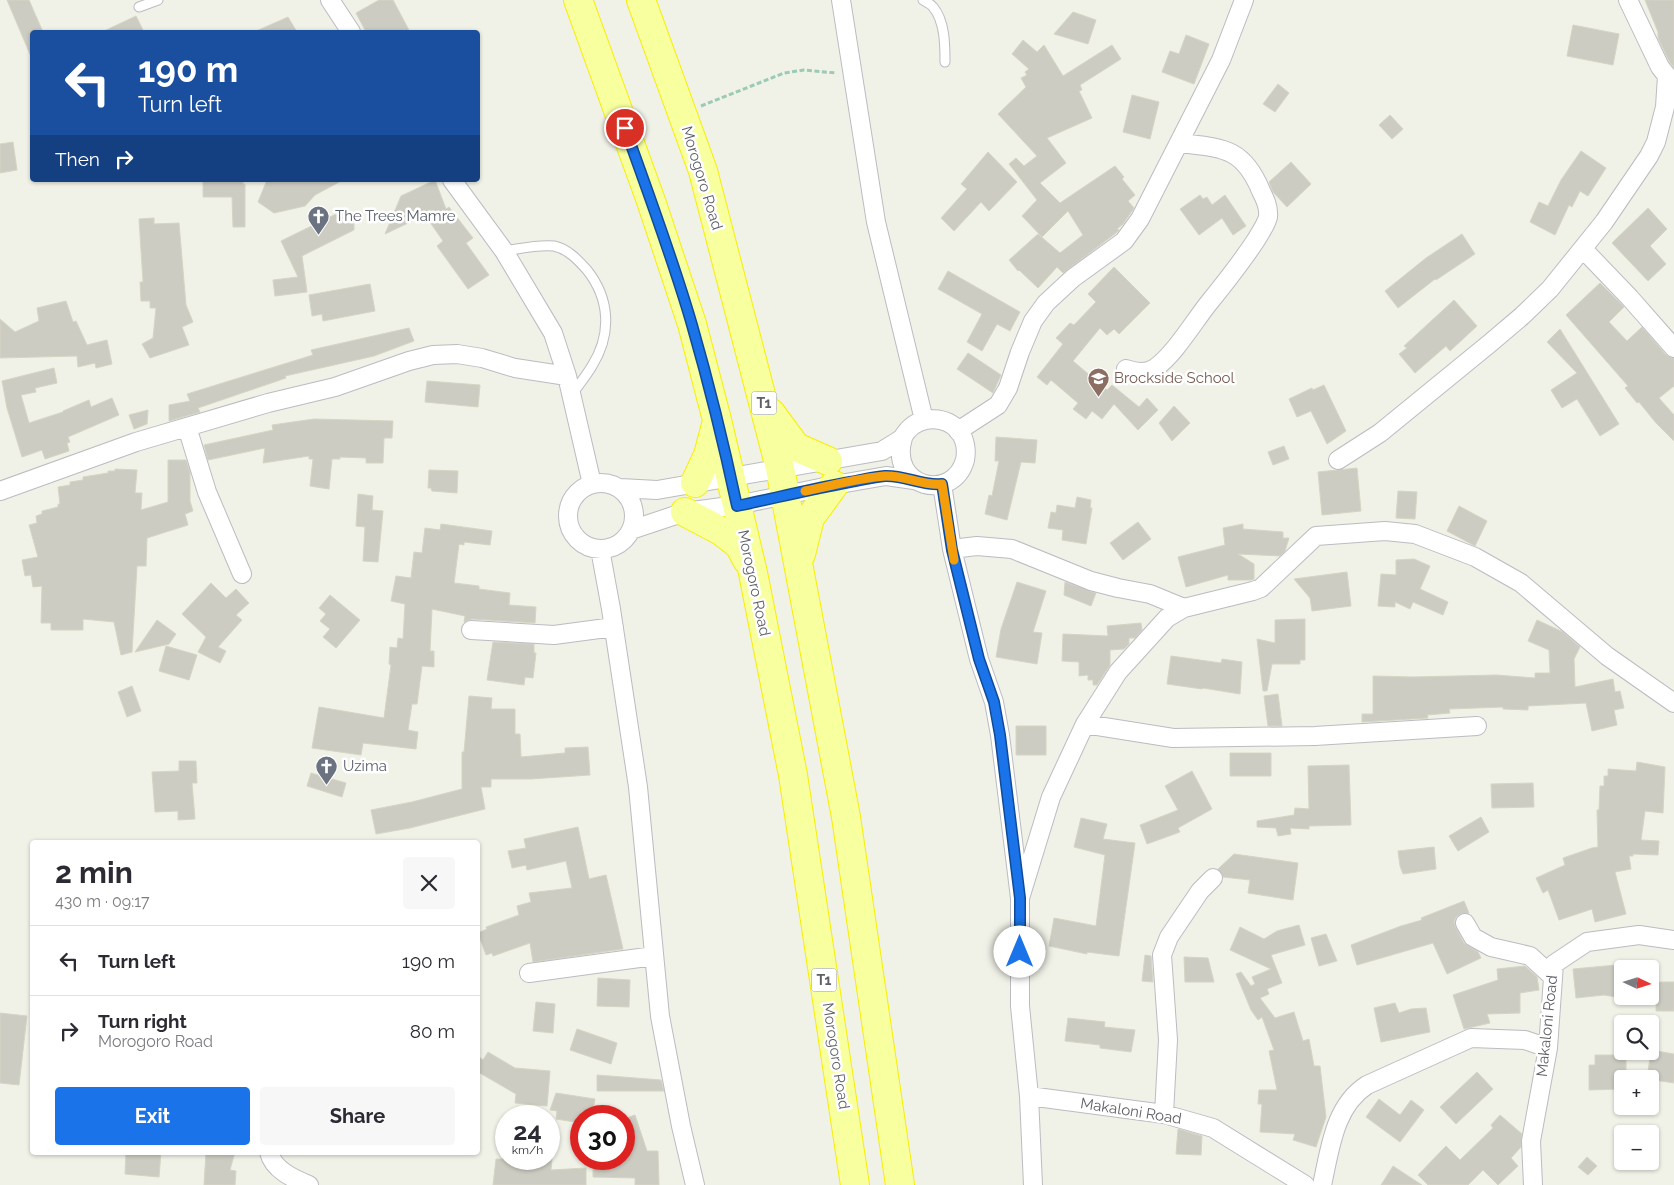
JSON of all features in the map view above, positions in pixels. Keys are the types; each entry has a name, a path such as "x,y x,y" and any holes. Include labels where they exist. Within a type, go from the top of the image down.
{"highway":[{"name":"Morogoro Road","path":"578,0 651,201 686,307 731,476 753,573 793,775 855,1185"},
{"name":"Morogoro Road","path":"641,0 703,171 780,468 846,817 900,1185"},
{"path":"764,404 796,447 831,473 810,518 798,563"},
{"path":"695,483 708,455 717,420"},
{"path":"685,512 721,531 738,545 753,573"}],"street":[{"path":"330,0 350,30"},
{"path":"841,0 876,222 924,420"},
{"path":"958,431 998,405 1008,388 1033,321 1046,302 1074,278 1124,241 1140,220 1221,60 1244,0"},
{"path":"1338,460 1380,433 1522,316 1550,289 1626,192 1656,142 1671,78 1660,67 1628,0"},
{"path":"1126,369 1135,373 1153,370 1170,353 1241,263 1268,217 1268,207 1255,177 1242,161 1231,152 1218,148 1180,144"},
{"path":"453,182 504,251 552,333 567,376 592,484"},
{"path":"1583,249 1674,348"},
{"path":"0,491 136,442 268,403 335,388 409,361 434,355 457,354 482,358 515,368 567,376"},
{"path":"620,488 632,503 634,512 634,521 626,538 618,544 600,549 582,544 575,537 568,520 568,510 576,493 592,484 602,482 620,488 657,490 780,468 886,476 914,480 923,484 942,484 957,474 963,466 966,457 963,439 951,424 943,420 924,420 908,430 903,438 900,456 902,465 914,480"},
{"path":"187,427 206,492 242,574"},
{"path":"631,530 685,512 737,506 786,496 831,473 882,451 903,438"},
{"path":"942,484 952,550 979,659 995,710 1001,744 1020,898 1020,1006 1030,1096 1033,1185"},
{"path":"1020,898 1051,797 1085,724 1118,672 1167,618 1184,608 1261,588 1316,536 1385,531 1416,534 1475,557 1521,583 1607,656 1674,703"},
{"path":"952,550 977,546 1012,550 1091,581 1150,594 1184,608"},
{"path":"600,549 614,627 638,787 660,1016 681,1126 695,1185"},
{"path":"471,630 554,635 614,627"},
{"path":"1085,724 1174,738 1315,736 1477,726"},
{"path":"1164,1114 1168,1040 1162,954 1169,937 1200,891 1214,878"},
{"path":"1465,923 1472,937 1491,948 1530,956 1553,977"},
{"name":"Makaloni Road","path":"1533,1185 1531,1141 1548,1048 1554,964 1587,942 1640,934 1674,940"},
{"path":"529,973 654,956"},
{"path":"1322,1185 1340,1116 1357,1091 1471,1038 1525,1040 1548,1048"},
{"name":"Makaloni Road","path":"1030,1096 1164,1114 1213,1128 1305,1185"},
{"path":"269,1155 270,1159 290,1177 309,1185"}],"lane":[{"path":"139,7 158,0"},
{"path":"923,0 933,6 939,18 945,40 945,62"},
{"path":"504,251 554,246 575,256 597,283 606,311 605,336 593,365 571,395"}],"path":[{"path":"682,113 784,73 804,70 854,75"}],"building":[{"path":"7,0 29,0 42,30 30,30 30,54"},
{"path":"379,0 393,0 409,30 365,30 356,13"},
{"path":"1645,0 1674,0 1674,68 1658,38 1658,32"},
{"path":"1073,12 1096,20 1088,44 1054,34"},
{"path":"136,16 143,30 106,30"},
{"path":"288,17 296,30 259,30"},
{"path":"1573,25 1619,34 1613,65 1567,56"},
{"path":"1186,35 1209,44 1194,84 1162,72 1170,51 1179,54"},
{"path":"1023,40 1037,52 1044,45 1063,76 1112,45 1121,59 1080,85 1082,90 1079,91 1092,118 1047,138 1066,163 1040,183 1060,203 1115,166 1124,177 1122,179 1135,195 1128,201 1134,208 1123,224 1117,229 1119,230 1116,233 1063,273 1057,267 1038,288 1018,271 1009,260 1038,234 1060,253 1083,235 1068,211 1042,237 1022,216 1037,200 1009,164 1016,158 1024,166 1037,156 998,114 1026,87 1021,78 1027,75 1025,72 1029,69 1012,54"},
{"path":"1278,84 1289,93 1275,112 1263,104"},
{"path":"1132,95 1159,102 1150,139 1123,132"},
{"path":"1390,115 1403,129 1392,139 1379,125"},
{"path":"13,142 17,170 0,173 0,144"},
{"path":"1581,151 1606,168 1588,196 1580,191 1572,207 1569,205 1555,235 1530,222 1539,202 1548,206 1561,180"},
{"path":"988,152 1017,182 989,211 981,202 954,231 941,218 967,189 961,184"},
{"path":"1291,162 1311,184 1287,207 1273,192 1269,182"},
{"path":"203,182 243,182 245,184 245,227 233,227 232,197 203,197"},
{"path":"266,182 339,182 315,195 305,206 274,213 258,202"},
{"path":"431,182 436,182 446,209 449,207 473,238 466,243 489,275 468,289 437,246 443,241 425,215 385,234 401,196"},
{"path":"1200,195 1203,199 1207,197 1212,205 1225,195 1246,226 1233,235 1222,218 1199,235 1180,209"},
{"path":"1648,208 1667,229 1650,246 1666,264 1648,281 1612,243"},
{"name":"The Trees Mamre","path":"342,211 347,211 354,224 354,230 302,256 307,292 275,296 273,280 298,277 281,241"},
{"path":"154,218 154,224 179,223 186,305 193,322 182,327 189,345 150,358 142,344 153,338 156,308 150,308 150,301 141,301 140,282 143,282 139,219"},
{"path":"1462,234 1475,254 1435,279 1398,308 1385,291 1426,258"},
{"path":"1114,267 1150,303 1119,334 1114,329 1107,335 1100,328 1073,361 1107,390 1112,385 1139,407 1147,398 1158,410 1138,430 1114,404 1102,419 1092,411 1086,419 1073,409 1078,403 1051,380 1047,385 1037,377 1063,344 1056,338 1070,323 1074,325 1096,302 1088,294"},
{"path":"948,271 1020,312 1010,331 997,324 982,351 967,342 982,314 938,289"},
{"path":"1600,283 1624,307 1609,322 1627,341 1642,327 1666,355 1674,358 1674,386 1659,398 1674,415 1674,441 1639,402 1637,403 1625,388 1628,386 1566,315"},
{"path":"370,284 375,311 323,321 322,314 312,316 309,295"},
{"path":"1454,300 1477,326 1450,351 1446,346 1415,373 1399,354 1407,348 1404,346"},
{"path":"66,301 73,322 76,321 87,345 107,340 112,364 96,368 95,363 78,367 77,356 0,358 0,319 15,332 39,321 37,308"},
{"path":"409,328 414,341 374,356 285,376 286,378 198,408 200,412 169,421 169,405 190,401 187,394 313,355 311,350"},
{"path":"1560,329 1619,424 1600,436 1577,399 1562,408 1551,390 1577,373 1547,342"},
{"path":"968,353 1001,375 993,393 957,369"},
{"path":"54,368 57,383 35,388 36,392 21,395 29,423 63,412 89,400 91,407 112,398 119,415 68,437 70,442 67,443 69,451 45,459 42,450 22,457 7,408 2,381"},
{"path":"427,381 480,385 478,407 425,402"},
{"path":"1324,385 1346,431 1327,444 1311,411 1297,417 1289,399 1312,388 1313,390"},
{"path":"1174,406 1190,423 1172,441 1159,423"},
{"path":"148,410 147,424 134,429 129,415"},
{"path":"314,419 393,421 392,438 384,438 383,463 366,463 366,458 340,457 340,459 332,459 329,489 310,486 313,459 309,459 309,456 263,463 265,448 208,460 204,445 273,430 272,425"},
{"path":"996,437 1037,440 1035,463 1021,462 1007,520 985,514 989,495 992,496 999,461 995,461"},
{"path":"1284,446 1289,459 1273,465 1268,452"},
{"path":"168,460 186,460 190,472 190,501 193,511 185,514 188,525 147,538 146,566 137,566 132,652 121,655 114,622 83,619 83,630 51,630 51,623 41,623 42,586 33,587 31,575 25,576 22,560 38,557 29,525 37,523 36,516 42,514 42,511 58,507 58,504 60,504 58,487 70,485 70,482 83,480 83,477 108,473 108,471 115,471 115,469 137,470 135,493 142,493 141,510 168,502"},
{"path":"1357,468 1361,511 1322,515 1318,472"},
{"path":"429,470 458,471 457,493 432,491 431,488 428,488"},
{"path":"1398,491 1417,492 1415,519 1396,518"},
{"path":"358,494 373,496 372,510 383,511 378,562 363,561 365,527 356,526"},
{"path":"1077,497 1091,500 1090,508 1092,508 1086,544 1062,540 1063,530 1048,528 1051,512 1056,513 1057,505 1075,508"},
{"path":"1459,506 1487,521 1475,546 1447,531"},
{"path":"1138,522 1151,539 1123,560 1110,543"},
{"path":"441,524 492,531 490,545 464,542 464,545 459,544 454,583 479,586 479,589 510,593 509,605 536,607 535,623 472,619 464,622 465,616 432,609 430,651 434,651 434,667 422,666 417,704 412,704 408,730 418,732 416,749 363,743 361,755 312,748 319,707 384,718 391,665 389,664 390,647 397,648 398,638 403,639 405,604 391,601 396,576 411,578 414,552 422,553 425,528 440,530"},
{"path":"1243,524 1243,529 1283,532 1283,538 1289,538 1285,551 1280,556 1238,554 1254,564 1254,579 1228,580 1228,575 1186,587 1178,557 1225,545 1223,528"},
{"path":"1414,559 1430,566 1420,589 1448,602 1443,615 1413,602 1410,609 1395,602 1395,607 1378,606 1381,574 1396,575 1396,560"},
{"path":"1347,572 1351,606 1312,611 1310,598 1294,579"},
{"path":"1017,582 1046,591 1033,632 1042,633 1037,664 996,657 1001,629"},
{"path":"1065,582 1096,593 1091,606 1064,595"},
{"path":"211,583 226,598 236,589 249,603 236,615 242,620 218,647 226,651 220,663 198,652 206,637 182,614"},
{"path":"330,595 360,620 336,648 323,637 330,629 320,621 326,614 319,608"},
{"path":"1305,619 1305,660 1300,660 1300,664 1272,664 1267,691 1263,691 1257,639 1275,643 1275,620"},
{"path":"157,620 176,634 169,644 135,652"},
{"path":"1537,620 1563,632 1580,647 1574,659 1575,687 1613,679 1615,692 1620,691 1624,708 1614,710 1617,725 1592,731 1586,703 1528,706 1528,710 1503,709 1503,707 1449,709 1450,713 1427,715 1428,718 1362,722 1362,714 1373,714 1373,676 1497,675 1535,678 1535,673 1550,673 1549,650 1528,641"},
{"path":"1141,623 1142,630 1135,638 1129,638 1129,644 1124,649 1110,650 1110,665 1097,685 1093,685 1093,680 1088,680 1088,675 1079,676 1079,662 1062,661 1063,634 1108,636 1107,626"},
{"path":"493,642 534,644 534,653 536,653 533,678 525,677 524,685 487,680"},
{"path":"166,646 197,655 189,680 159,671"},
{"path":"1171,656 1221,663 1222,659 1242,662 1240,694 1167,684"},
{"path":"132,686 141,711 127,717 118,692"},
{"path":"1278,694 1282,726 1268,726 1264,696"},
{"path":"469,696 492,698 491,709 515,709 515,734 520,734 521,757 565,753 565,748 588,747 590,775 531,779 491,779 491,787 481,787 485,809 410,828 376,834 371,810 462,789 462,752 464,752"},
{"path":"1016,726 1046,726 1046,755 1016,755"},
{"path":"1230,753 1271,753 1271,776 1230,776"},
{"path":"179,761 196,761 197,783 192,783 195,819 178,820 178,811 155,812 152,772 179,771"},
{"path":"1637,762 1665,767 1663,813 1645,811 1641,840 1659,841 1658,855 1633,854 1633,856 1629,856 1631,869 1615,872 1626,914 1595,922 1592,909 1559,920 1548,890 1543,893 1536,878 1565,865 1563,858 1598,847 1597,810 1599,810 1600,786 1604,786 1604,776 1608,776 1608,769 1636,771"},
{"path":"1349,765 1351,825 1309,826 1309,829 1290,828 1291,834 1278,836 1276,828 1257,827 1257,821 1294,815 1295,808 1309,809 1308,766"},
{"path":"1192,771 1212,809 1178,828 1180,832 1147,844 1140,825 1178,810 1165,786"},
{"name":"Uzima","path":"311,773 346,783 342,797 307,786"},
{"path":"1533,783 1534,807 1492,808 1491,784"},
{"path":"1481,817 1489,832 1458,851 1449,836"},
{"path":"1081,818 1107,824 1103,839 1135,843 1119,956 1087,952 1087,954 1049,946 1054,918 1096,926 1105,855 1074,847"},
{"path":"578,827 589,879 606,875 623,949 533,962 530,943 493,956 492,953 486,955 480,938 480,932 487,929 486,927 519,915 517,906 531,902 529,893 572,888 566,861 527,870 526,865 512,868 508,851 526,848 524,839"},
{"path":"1434,847 1436,869 1403,874 1398,851"},
{"path":"1234,854 1298,863 1293,900 1248,893 1250,880 1223,877 1218,869"},
{"path":"1464,901 1469,913 1460,914 1454,922 1464,943 1478,952 1481,958 1447,974 1433,943 1357,965 1351,945 1422,920 1421,918"},
{"path":"1299,925 1305,945 1271,955 1282,983 1267,989 1269,994 1260,998 1275,1018 1294,1012 1303,1041 1309,1039 1314,1066 1320,1066 1326,1117 1316,1147 1293,1140 1295,1134 1260,1132 1262,1104 1258,1104 1259,1090 1277,1090 1269,1051 1274,1050 1262,1017 1258,1020 1251,1010 1236,974 1241,972 1251,986 1255,984 1252,977 1271,969 1230,950 1240,927 1264,939 1277,931"},
{"path":"1326,934 1337,961 1319,966 1311,938"},
{"path":"1145,955 1151,956 1153,982 1142,981"},
{"path":"1184,957 1208,958 1214,982 1185,982"},
{"path":"1614,965 1614,997 1604,995 1576,998 1573,969"},
{"path":"1525,966 1537,977 1539,990 1520,993 1520,1013 1487,1014 1490,1023 1464,1029 1453,995 1498,980 1497,969"},
{"path":"598,978 630,980 629,1007 597,1006"},
{"path":"1659,982 1674,982 1674,1011 1656,1011 1656,1005 1659,1005"},
{"path":"536,1002 555,1004 553,1033 533,1031"},
{"path":"1395,1003 1399,1013 1411,1009 1426,1008 1430,1032 1381,1042 1374,1008"},
{"path":"0,1013 27,1016 19,1085 0,1083"},
{"path":"1068,1018 1105,1022 1104,1027 1135,1030 1131,1052 1100,1048 1100,1045 1065,1041"},
{"path":"577,1029 617,1043 611,1064 570,1050"},
{"path":"1659,1051 1674,1054 1674,1083 1659,1081 1659,1070 1648,1070 1650,1060 1659,1060"},
{"path":"488,1052 515,1068 550,1071 547,1105 515,1103 516,1094 480,1073 480,1058 483,1060"},
{"path":"1595,1055 1614,1055 1614,1060 1626,1060 1626,1070 1614,1070 1614,1089 1589,1090 1589,1065 1595,1065"},
{"path":"1477,1072 1493,1089 1456,1124 1440,1107"},
{"path":"597,1075 661,1080 664,1091 597,1091"},
{"path":"556,1093 595,1099 594,1105 570,1105 570,1121 560,1120 560,1105 552,1105"},
{"path":"1379,1099 1400,1115 1411,1100 1424,1110 1400,1142 1366,1117"},
{"path":"635,1115 647,1151 658,1151 659,1185 635,1185 635,1178 593,1177 593,1170 635,1170"},
{"path":"1500,1115 1522,1134 1521,1147 1511,1158 1518,1166 1498,1185 1483,1170 1468,1185 1428,1185 1418,1175 1446,1146 1460,1160 1493,1128 1491,1125"},
{"path":"1178,1129 1202,1136 1201,1155 1176,1154"},
{"path":"126,1155 161,1155 159,1177 125,1174"},
{"path":"206,1155 234,1155 230,1170 236,1171 235,1185 204,1185"},
{"path":"1587,1157 1597,1166 1588,1175 1578,1167"},
{"path":"1393,1166 1422,1185 1381,1185"},
{"path":"495,1168 495,1170 586,1170 586,1185 493,1185"}],"slow traffic":[{"path":"805,491 886,476 914,480 923,484 942,484 954,560"}],"place":[{"name":"The Trees Mamre","path":"319,235"},
{"name":"Brockside School","path":"1098,397"},
{"name":"Uzima","path":"327,785"}],"route":[{"path":"625,128 692,324 737,506 886,476 914,480 923,484 942,484 952,550 979,659 994,702 1000,735 1020,898 1020,952"}]}
